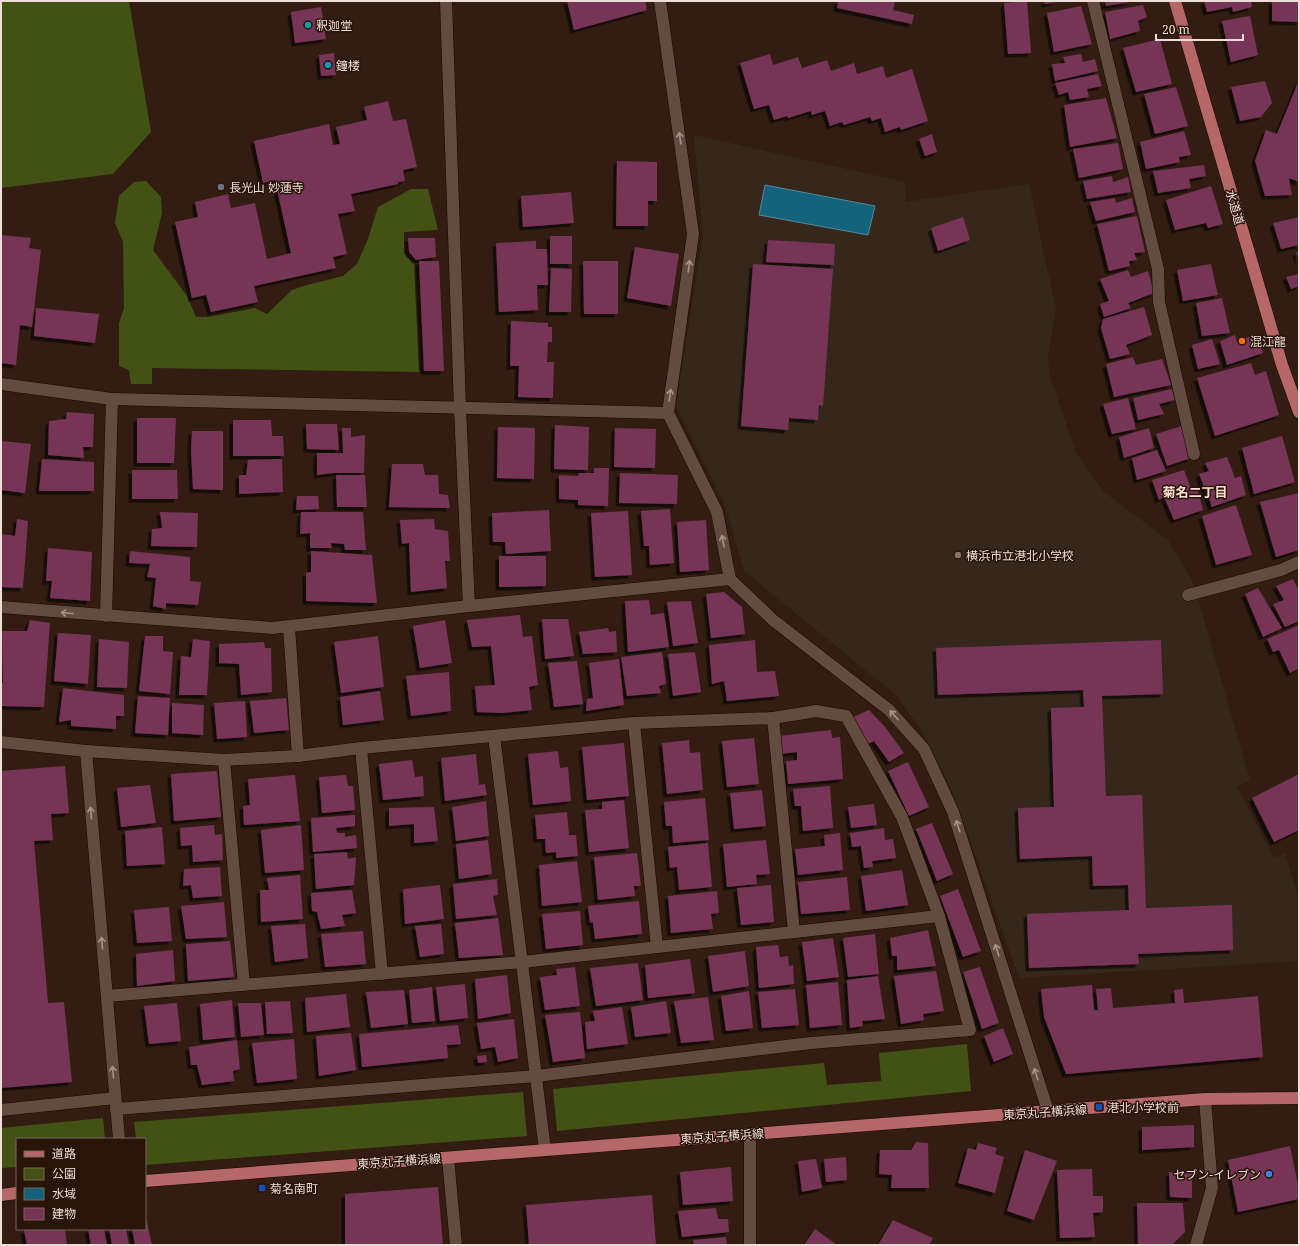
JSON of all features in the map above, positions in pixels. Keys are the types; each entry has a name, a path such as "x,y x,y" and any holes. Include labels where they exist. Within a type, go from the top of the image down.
{"main road":[{"name":"水道道","path":"1175,1 1282,365 1299,412"},
{"name":"東京丸子横浜線","path":"146,1181 1205,1099 1299,1098"},
{"path":"1,1195 16,1193"}],"street":[{"path":"446,1 460,408 469,606"},
{"path":"660,1 693,234 668,413 717,512 730,579 773,620 889,710 924,749 953,812 1048,1111"},
{"path":"1092,1 1158,269 1159,302 1194,454"},
{"path":"1,384 112,399 668,413"},
{"path":"106,616 112,399"},
{"path":"1188,595 1281,570 1299,562"},
{"path":"1,608 272,628 730,579"},
{"path":"289,627 298,756"},
{"path":"1,742 86,751 224,760 298,756 361,748 634,723 773,718 816,711 846,716 902,817 939,916 970,1030 811,1042 536,1076 116,1104 1,1110"},
{"path":"773,718 794,932"},
{"path":"634,723 657,947"},
{"path":"494,736 545,1150"},
{"path":"361,748 382,974"},
{"path":"86,751 119,1138"},
{"path":"224,760 244,985"},
{"path":"107,996 522,962 939,916"},
{"path":"1196,1245 1212,1188 1205,1099"},
{"path":"750,1134 750,1245"},
{"path":"448,1158 456,1245"}],"shaded area":[{"name":"横浜市立港北小学校","path":"694,135 905,182 906,202 1029,184 1056,310 1048,353 1049,374 1076,453 1104,492 1168,540 1193,582 1250,780 1237,787 1274,858 1285,853 1299,901 1299,961 1019,978 951,788 922,731 897,696 744,571 725,505 676,406 703,236"}],"green space":[{"path":"1,1 129,1 151,132 113,174 1,188"},
{"path":"146,181 161,197 162,213 153,250 187,296 196,317 208,317 255,308 267,314 292,290 343,276 357,264 368,239 378,207 411,189 428,189 438,230 404,232 404,253 414,263 419,372 152,368 152,384 131,384 129,370 119,366 119,323 124,308 123,242 115,223 119,196 134,182"},
{"path":"967,1044 971,1091 557,1131 553,1089 824,1063 827,1085 881,1081 879,1053"},
{"path":"523,1092 527,1136 146,1165 146,1138 136,1138 134,1122"},
{"path":"103,1118 105,1138 16,1138 16,1167 1,1168 1,1128"}],"water":[{"path":"765,185 875,206 868,235 759,215"}],"building":[{"path":"567,1 645,1 647,10 574,30"},
{"path":"838,1 895,1 893,10 914,15 912,24 837,8"},
{"path":"1027,1 1031,53 1008,54 1004,3"},
{"path":"1044,1 1055,1 1056,2 1045,4"},
{"path":"1105,1 1130,1 1130,2 1106,6"},
{"path":"1204,1 1251,1 1252,7 1233,12 1232,7 1207,12"},
{"path":"1272,1 1299,1 1299,22 1272,21"},
{"path":"1143,5 1147,17 1138,21 1140,31 1110,39 1105,12"},
{"path":"1081,6 1092,44 1054,52 1047,13"},
{"name":"釈迦堂","path":"321,7 326,39 295,43 291,12"},
{"path":"1250,16 1258,55 1231,62 1222,21"},
{"path":"1160,39 1172,84 1136,92 1123,48"},
{"name":"鐘楼","path":"334,53 336,75 321,76 319,55"},
{"path":"770,54 773,65 798,57 802,68 827,60 831,71 854,63 857,74 883,66 886,78 912,69 928,121 901,130 900,127 885,132 881,118 872,121 870,117 844,125 842,122 830,126 825,111 812,115 811,111 788,118 787,116 774,120 769,105 754,109 740,63"},
{"path":"1081,54 1083,62 1095,59 1098,71 1055,81 1052,64 1065,63 1063,57"},
{"path":"1098,74 1102,86 1087,89 1089,97 1070,100 1068,92 1059,95 1055,83"},
{"path":"1299,80 1299,182 1289,178 1292,195 1265,196 1255,161 1266,130 1277,134"},
{"path":"1265,81 1272,103 1261,117 1240,121 1231,87"},
{"path":"1176,87 1188,126 1155,134 1144,94"},
{"path":"1106,98 1117,138 1070,147 1064,105"},
{"path":"388,101 393,121 406,119 417,167 403,170 405,181 398,182 398,184 351,194 355,211 338,214 347,254 333,257 336,268 254,286 258,302 211,312 206,295 192,298 175,222 198,217 195,202 228,194 231,208 255,203 267,259 291,253 275,180 263,183 254,141 329,124 333,145 340,144 336,127 367,120 364,107"},
{"path":"1184,131 1191,155 1179,157 1180,162 1146,169 1140,142"},
{"path":"932,134 937,152 925,156 919,139"},
{"path":"1118,143 1123,169 1079,178 1073,149"},
{"path":"617,161 657,162 657,201 648,201 648,226 616,226"},
{"path":"1204,165 1206,176 1189,179 1191,188 1158,193 1153,171"},
{"path":"1112,176 1113,182 1128,177 1131,192 1087,199 1083,181"},
{"path":"1211,186 1223,224 1208,228 1206,223 1175,230 1166,200"},
{"path":"571,192 574,223 523,227 521,196"},
{"path":"1115,198 1116,203 1132,198 1135,212 1096,221 1090,202"},
{"path":"1137,216 1145,252 1134,253 1137,260 1129,261 1130,266 1109,271 1097,224"},
{"path":"963,217 970,240 938,251 931,228"},
{"path":"1299,217 1299,245 1281,249 1273,223"},
{"path":"1,235 31,238 29,248 41,250 32,327 20,325 16,365 1,363"},
{"path":"550,236 572,236 572,264 550,264"},
{"path":"408,238 435,238 436,257 416,260 409,252"},
{"path":"768,240 835,244 834,265 766,262"},
{"path":"536,241 536,249 547,249 548,285 537,285 538,310 499,312 496,243"},
{"path":"635,247 679,254 671,306 627,298"},
{"path":"1296,252 1299,252 1299,261"},
{"path":"419,261 439,261 444,371 424,371"},
{"path":"583,261 618,261 618,314 584,314"},
{"path":"753,264 833,269 823,406 819,405 818,420 789,418 788,430 741,426"},
{"path":"1211,264 1218,295 1183,301 1177,270"},
{"path":"551,268 572,269 571,312 549,312"},
{"path":"1128,270 1131,277 1148,271 1154,293 1128,303 1131,308 1104,317 1100,304 1109,301 1100,279"},
{"path":"1299,274 1299,286 1291,289 1286,277"},
{"path":"1222,298 1230,333 1202,336 1196,303"},
{"path":"1144,307 1152,335 1126,345 1130,354 1110,359 1101,328 1103,319"},
{"path":"36,308 99,314 95,343 34,336"},
{"path":"511,321 548,323 548,327 552,327 552,342 548,342 547,362 554,362 553,398 518,397 519,366 510,366"},
{"path":"1256,334 1263,353 1227,365 1220,341 1235,335 1237,342"},
{"path":"1212,339 1220,364 1198,369 1192,345"},
{"path":"1133,357 1136,365 1162,359 1171,385 1114,397 1106,364"},
{"path":"1251,363 1255,375 1266,371 1279,415 1215,436 1197,378"},
{"path":"1172,389 1175,400 1159,404 1164,414 1138,420 1133,398"},
{"path":"1128,398 1136,429 1112,434 1103,404"},
{"path":"67,412 94,414 93,447 83,447 84,458 48,455 49,421 66,419"},
{"path":"137,418 176,418 174,463 137,463"},
{"path":"233,420 271,420 272,436 283,436 284,456 233,456"},
{"path":"306,424 337,424 339,450 307,449"},
{"path":"555,425 589,427 588,470 554,469"},
{"path":"1182,426 1191,458 1167,466 1156,434"},
{"path":"498,427 535,428 534,479 497,478"},
{"path":"342,428 351,428 351,437 365,435 364,473 334,473 317,475 317,453 343,453"},
{"path":"615,428 656,429 655,468 614,467"},
{"path":"1149,428 1154,448 1124,458 1119,437"},
{"path":"192,431 223,431 223,490 193,489 191,450"},
{"path":"1282,436 1295,482 1254,494 1242,448"},
{"path":"1,441 31,444 25,493 1,490"},
{"path":"1157,450 1166,471 1137,480 1132,458"},
{"path":"1227,457 1235,478 1241,476 1246,495 1212,507 1199,474 1209,471 1205,463"},
{"path":"42,459 94,462 94,491 39,491"},
{"path":"282,459 283,492 239,494 239,475 246,475 248,460"},
{"path":"392,464 423,464 425,475 438,475 439,494 448,495 450,508 389,507"},
{"path":"594,468 609,468 608,506 578,505 578,500 559,499 559,475 578,476 579,473 594,473"},
{"path":"132,470 177,470 178,499 132,499"},
{"path":"1184,470 1191,489 1197,487 1203,510 1174,520 1164,497 1159,500 1152,480"},
{"path":"620,473 678,475 677,504 619,503"},
{"path":"336,475 365,475 367,507 337,507"},
{"path":"1299,493 1299,550 1276,557 1260,502"},
{"path":"297,496 318,496 319,509 296,510"},
{"path":"1236,505 1252,555 1216,565 1202,516"},
{"path":"670,509 674,563 650,565 649,546 644,546 641,511"},
{"path":"549,510 551,551 506,554 505,542 493,542 492,513"},
{"path":"628,511 632,575 595,577 591,513"},
{"path":"160,512 198,513 197,547 151,546 152,529 162,528"},
{"path":"301,512 363,512 366,550 345,550 344,544 331,543 332,548 310,548 310,533 300,534"},
{"path":"17,519 28,521 23,588 1,587 1,534 15,536"},
{"path":"434,519 435,529 448,531 450,561 445,561 447,588 411,592 409,543 402,544 400,520"},
{"path":"706,520 709,570 680,572 677,522"},
{"path":"48,548 92,552 90,601 50,598 52,581 46,581"},
{"path":"130,551 190,557 190,581 201,582 198,605 166,603 166,609 153,606 156,578 147,577 150,564 129,563"},
{"path":"311,551 372,555 377,603 306,601 306,573 311,572"},
{"path":"499,556 546,556 546,586 499,587"},
{"path":"1293,579 1299,591 1299,621 1285,627 1273,604 1284,600 1276,586"},
{"path":"1258,588 1282,628 1263,637 1245,594"},
{"path":"724,592 742,607 745,634 711,638 706,594"},
{"path":"649,600 651,615 664,613 669,647 628,652 625,601"},
{"path":"691,601 698,643 673,646 667,602"},
{"path":"520,615 523,637 532,636 538,685 529,687 532,710 502,713 477,712 475,686 495,685 491,646 472,647 467,620"},
{"path":"542,619 568,619 574,656 545,659"},
{"path":"30,620 50,623 44,707 1,706 1,684 3,683 2,631 27,631"},
{"path":"445,620 452,663 420,668 413,626"},
{"path":"1299,625 1299,668 1290,673 1279,650 1273,652 1267,639"},
{"path":"608,628 609,632 616,631 617,652 583,654 579,632"},
{"path":"58,633 91,635 88,684 54,681"},
{"path":"145,636 163,636 163,651 173,652 170,694 139,691"},
{"path":"378,636 384,687 341,693 334,642"},
{"path":"99,639 129,642 127,688 97,687"},
{"path":"193,639 210,641 207,695 179,695 181,656 191,657"},
{"path":"755,640 757,672 775,671 779,696 727,701 724,681 712,684 709,645"},
{"path":"1161,640 1163,694 1102,696 1106,796 1142,795 1146,908 1232,905 1233,950 1138,954 1139,964 1029,968 1027,914 1129,910 1128,885 1093,886 1092,856 1020,859 1018,808 1054,807 1051,708 1084,707 1083,690 938,695 936,648"},
{"path":"264,642 265,648 271,648 272,692 241,695 239,664 219,663 219,644"},
{"path":"662,652 666,684 659,686 661,693 627,696 621,657"},
{"path":"695,652 701,692 673,696 668,654"},
{"path":"619,659 624,705 586,711 587,699 593,698 589,663"},
{"path":"577,661 583,704 554,707 548,663"},
{"path":"449,672 451,711 411,716 406,676"},
{"path":"63,688 124,695 124,716 116,716 116,729 71,726 71,720 59,722"},
{"path":"380,691 384,720 343,725 340,697"},
{"path":"138,696 170,698 168,735 135,733"},
{"path":"286,698 289,730 254,733 250,701"},
{"path":"245,701 247,737 217,739 214,703"},
{"path":"172,703 204,705 203,735 172,733"},
{"path":"869,710 885,727 904,753 889,762 874,741 868,744 853,717"},
{"path":"831,730 832,738 840,737 843,779 788,784 786,761 797,760 797,752 780,754 778,736"},
{"path":"754,738 759,784 727,787 722,741"},
{"path":"689,740 690,753 700,752 703,790 667,794 662,743"},
{"path":"624,743 629,796 587,800 582,747"},
{"path":"558,751 560,768 568,767 571,801 533,805 528,754"},
{"path":"476,754 479,785 485,784 487,795 445,801 441,758"},
{"path":"412,760 415,777 423,776 424,796 383,800 379,764"},
{"path":"908,762 929,807 909,816 888,771"},
{"path":"65,766 69,813 51,814 53,840 34,841 48,1003 64,1002 72,1082 1,1088 1,771"},
{"path":"217,771 221,817 174,821 171,774"},
{"path":"1299,774 1299,830 1274,842 1252,798"},
{"path":"295,775 300,821 244,825 243,806 250,805 248,779"},
{"path":"346,775 348,786 353,786 355,810 322,813 319,777"},
{"path":"150,785 156,823 121,827 117,788"},
{"path":"830,786 833,828 803,831 801,806 795,806 793,789"},
{"path":"762,790 766,826 734,829 730,793"},
{"path":"705,798 709,840 673,843 672,826 666,826 664,802"},
{"path":"624,800 629,848 589,852 585,810 602,809 602,802"},
{"path":"486,801 489,836 456,841 452,807"},
{"path":"874,804 877,825 851,828 848,807"},
{"path":"434,807 438,841 414,843 414,824 389,826 389,808"},
{"path":"567,812 569,835 576,835 578,856 556,858 556,852 546,853 545,839 537,839 535,815"},
{"path":"355,815 355,826 336,828 337,833 345,833 345,837 356,835 357,848 313,852 311,818"},
{"path":"932,823 953,874 937,881 916,829"},
{"path":"214,825 215,835 222,834 223,860 193,862 192,845 181,846 180,828"},
{"path":"301,825 304,870 265,873 261,830"},
{"path":"162,827 165,864 127,866 125,831"},
{"path":"884,828 885,840 893,839 896,858 872,861 873,867 864,868 861,846 852,847 850,833"},
{"path":"840,833 843,870 798,875 795,849 825,846 824,835"},
{"path":"488,840 492,874 459,879 456,844"},
{"path":"766,840 770,874 756,875 757,884 727,887 723,844"},
{"path":"708,843 712,887 679,890 677,867 670,868 668,847"},
{"path":"347,852 348,859 356,857 354,885 316,889 314,854"},
{"path":"637,853 641,886 634,886 635,896 598,900 594,857"},
{"path":"577,861 582,902 542,906 539,865"},
{"path":"220,867 222,896 193,898 191,885 183,886 184,869"},
{"path":"902,870 908,905 866,911 861,876"},
{"path":"300,875 303,919 261,922 260,890 269,890 267,878"},
{"path":"847,877 850,910 801,914 798,882"},
{"path":"497,879 498,895 493,896 497,915 456,919 453,884"},
{"path":"440,885 444,919 405,924 403,889"},
{"path":"771,885 774,922 741,925 737,888"},
{"path":"958,889 981,951 963,957 940,896"},
{"path":"352,890 356,913 342,915 345,926 321,929 317,912 312,911 311,893"},
{"path":"717,891 719,913 711,914 713,929 671,933 668,896"},
{"path":"639,901 642,934 595,939 593,922 590,923 588,906"},
{"path":"224,902 227,937 186,939 181,906"},
{"path":"169,907 172,941 137,943 134,910"},
{"path":"580,911 583,945 546,949 542,914"},
{"path":"498,918 503,955 459,958 455,923"},
{"path":"305,924 308,958 275,962 271,926"},
{"path":"441,924 444,954 420,957 415,926"},
{"path":"928,930 936,966 897,970 897,956 892,956 890,938"},
{"path":"363,931 366,964 325,967 321,934"},
{"path":"875,934 879,974 848,977 843,938"},
{"path":"833,938 839,977 807,981 802,942"},
{"path":"230,941 234,977 188,981 186,944"},
{"path":"778,945 780,957 788,956 789,966 793,965 794,984 759,988 756,947"},
{"path":"173,950 175,981 137,986 136,954"},
{"path":"745,951 749,986 713,992 708,956"},
{"path":"690,959 695,993 648,998 645,965"},
{"path":"638,963 643,1000 596,1006 590,968"},
{"path":"575,967 580,1006 545,1010 540,977 557,975 556,969"},
{"path":"980,967 999,1023 982,1029 963,972"},
{"path":"936,971 944,1011 923,1014 924,1020 901,1024 894,976"},
{"path":"507,975 511,1013 478,1019 475,979"},
{"path":"878,976 885,1019 862,1021 863,1026 850,1028 847,980"},
{"path":"838,982 842,1025 810,1028 806,985"},
{"path":"465,984 468,1018 440,1021 436,987"},
{"path":"1092,985 1094,1010 1098,1010 1096,989 1111,988 1113,1008 1175,1003 1174,990 1183,989 1184,1003 1258,996 1263,1057 1066,1074 1044,1017 1041,989"},
{"path":"432,987 435,1021 412,1023 409,990"},
{"path":"795,989 799,1025 762,1028 758,992"},
{"path":"404,990 408,1024 371,1028 366,992"},
{"path":"749,991 753,1028 726,1031 721,996"},
{"path":"346,994 350,1027 307,1032 305,998"},
{"path":"708,997 714,1040 681,1043 674,1001"},
{"path":"232,1000 235,1037 203,1040 200,1004"},
{"path":"290,1001 293,1033 267,1034 265,1002"},
{"path":"666,1001 671,1033 635,1037 631,1007"},
{"path":"177,1003 181,1041 149,1044 144,1006"},
{"path":"238,1003 261,1003 264,1035 241,1037"},
{"path":"622,1007 628,1044 587,1049 585,1022 595,1021 593,1011"},
{"path":"580,1012 585,1058 553,1062 545,1015"},
{"path":"514,1019 518,1058 498,1062 495,1047 481,1049 477,1023"},
{"path":"458,1025 461,1044 447,1045 448,1058 362,1067 359,1034"},
{"path":"1003,1028 1013,1054 994,1062 984,1036"},
{"path":"351,1033 356,1070 319,1076 316,1036"},
{"path":"294,1039 297,1079 257,1083 252,1043"},
{"path":"237,1040 240,1069 233,1071 234,1081 202,1085 197,1065 191,1065 189,1047"},
{"path":"486,1055 487,1062 478,1063 477,1056"},
{"path":"1194,1125 1194,1147 1142,1150 1142,1127"},
{"path":"916,1142 928,1143 929,1188 891,1188 892,1175 879,1174 880,1150 911,1150"},
{"path":"978,1143 997,1148 995,1154 1004,1157 995,1193 958,1183 968,1148 976,1150"},
{"path":"1290,1146 1299,1189 1299,1199 1238,1212 1228,1160"},
{"path":"1025,1150 1057,1161 1034,1220 1007,1211"},
{"path":"846,1157 847,1180 826,1182 824,1159"},
{"path":"816,1159 822,1188 802,1192 798,1161"},
{"path":"731,1167 733,1201 683,1205 680,1172"},
{"path":"1092,1169 1093,1196 1103,1196 1103,1212 1093,1213 1095,1237 1060,1238 1057,1170"},
{"path":"1169,1172 1192,1173 1192,1198 1170,1197"},
{"path":"438,1187 443,1245 345,1245 345,1194"},
{"path":"652,1195 656,1245 529,1245 526,1205"},
{"path":"1137,1203 1183,1203 1185,1232 1172,1245 1138,1245"},
{"path":"716,1208 718,1219 728,1219 729,1232 682,1237 678,1211"},
{"path":"146,1218 152,1245 135,1245 132,1230 146,1230"},
{"path":"893,1220 933,1238 929,1245 878,1245"},
{"path":"815,1229 837,1245 804,1245"},
{"path":"24,1230 65,1230 67,1245 27,1245"},
{"path":"88,1230 104,1230 107,1245 91,1245"},
{"path":"109,1230 126,1230 129,1245 112,1245"},
{"path":"726,1237 727,1245 694,1245 693,1240"}],"place":[{"name":"釈迦堂","path":"308,25"},
{"name":"鐘楼","path":"328,65"},
{"name":"長光山 妙蓮寺","path":"221,187"},
{"name":"混江龍","path":"1242,341"},
{"name":"横浜市立港北小学校","path":"958,555"},
{"name":"港北小学校前","path":"1099,1107"},
{"name":"セブン-イレブン","path":"1269,1174"},
{"name":"菊名南町","path":"262,1188"}],"district":[{"name":"菊名二丁目","path":"1195,492"}]}
